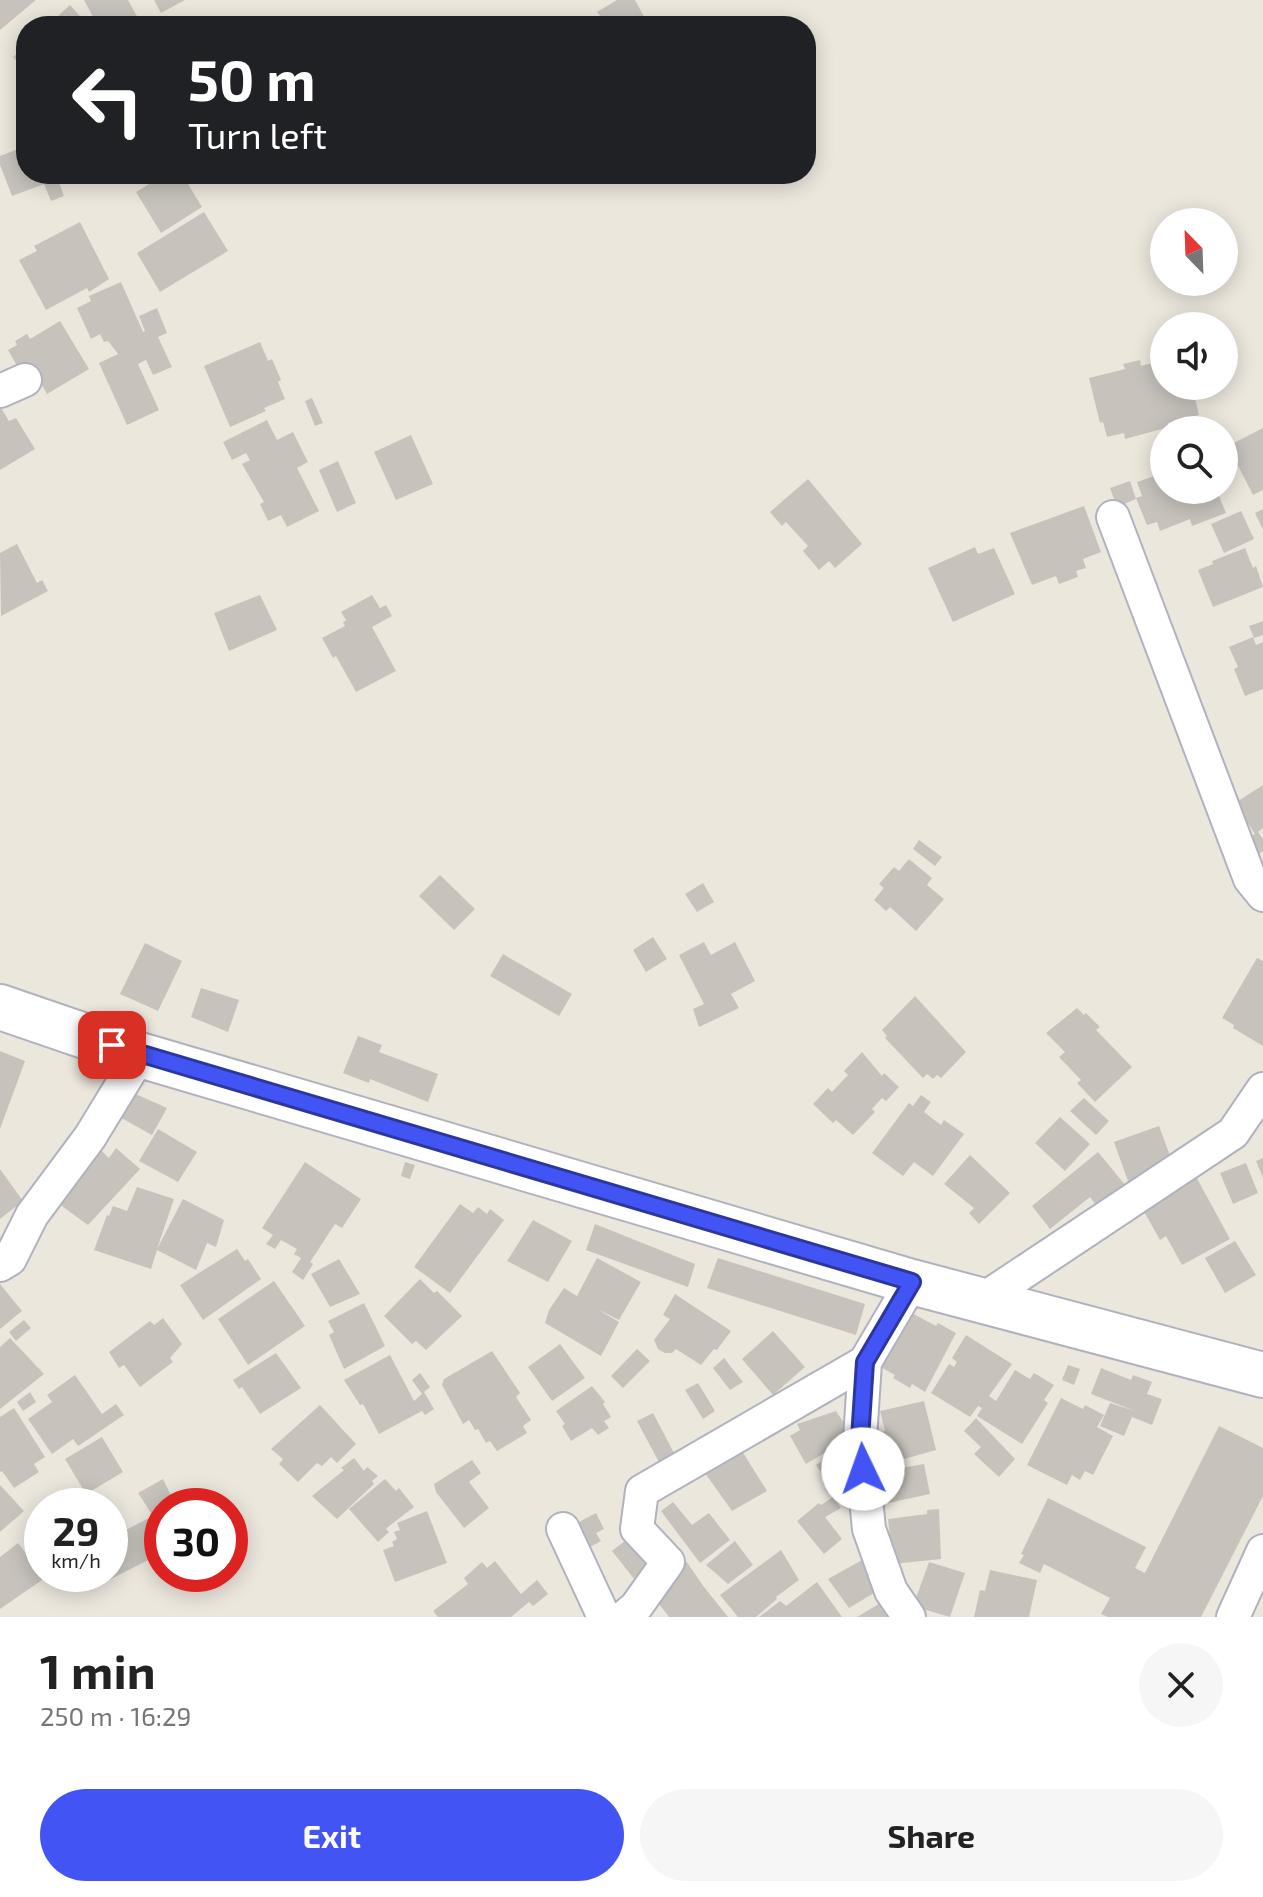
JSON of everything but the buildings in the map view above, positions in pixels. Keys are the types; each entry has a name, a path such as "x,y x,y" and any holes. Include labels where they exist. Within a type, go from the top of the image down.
{"main road":[{"path":"0,1007 140,1055 912,1282 1263,1375"}],"street":[{"path":"1113,517 1250,879 1263,895"},
{"path":"0,1265 10,1259 32,1215 90,1137 140,1055"},
{"path":"982,1300 1233,1133 1263,1089"},
{"path":"909,1617 891,1591 869,1529 860,1439 865,1362 912,1282"},
{"path":"624,1617 636,1607 668,1562 637,1529 642,1491 865,1362"},
{"path":"563,1529 604,1617"},
{"path":"1233,1617 1263,1551"}],"route":[{"path":"112,1045 912,1282 865,1362 860,1439 863,1469"}]}
